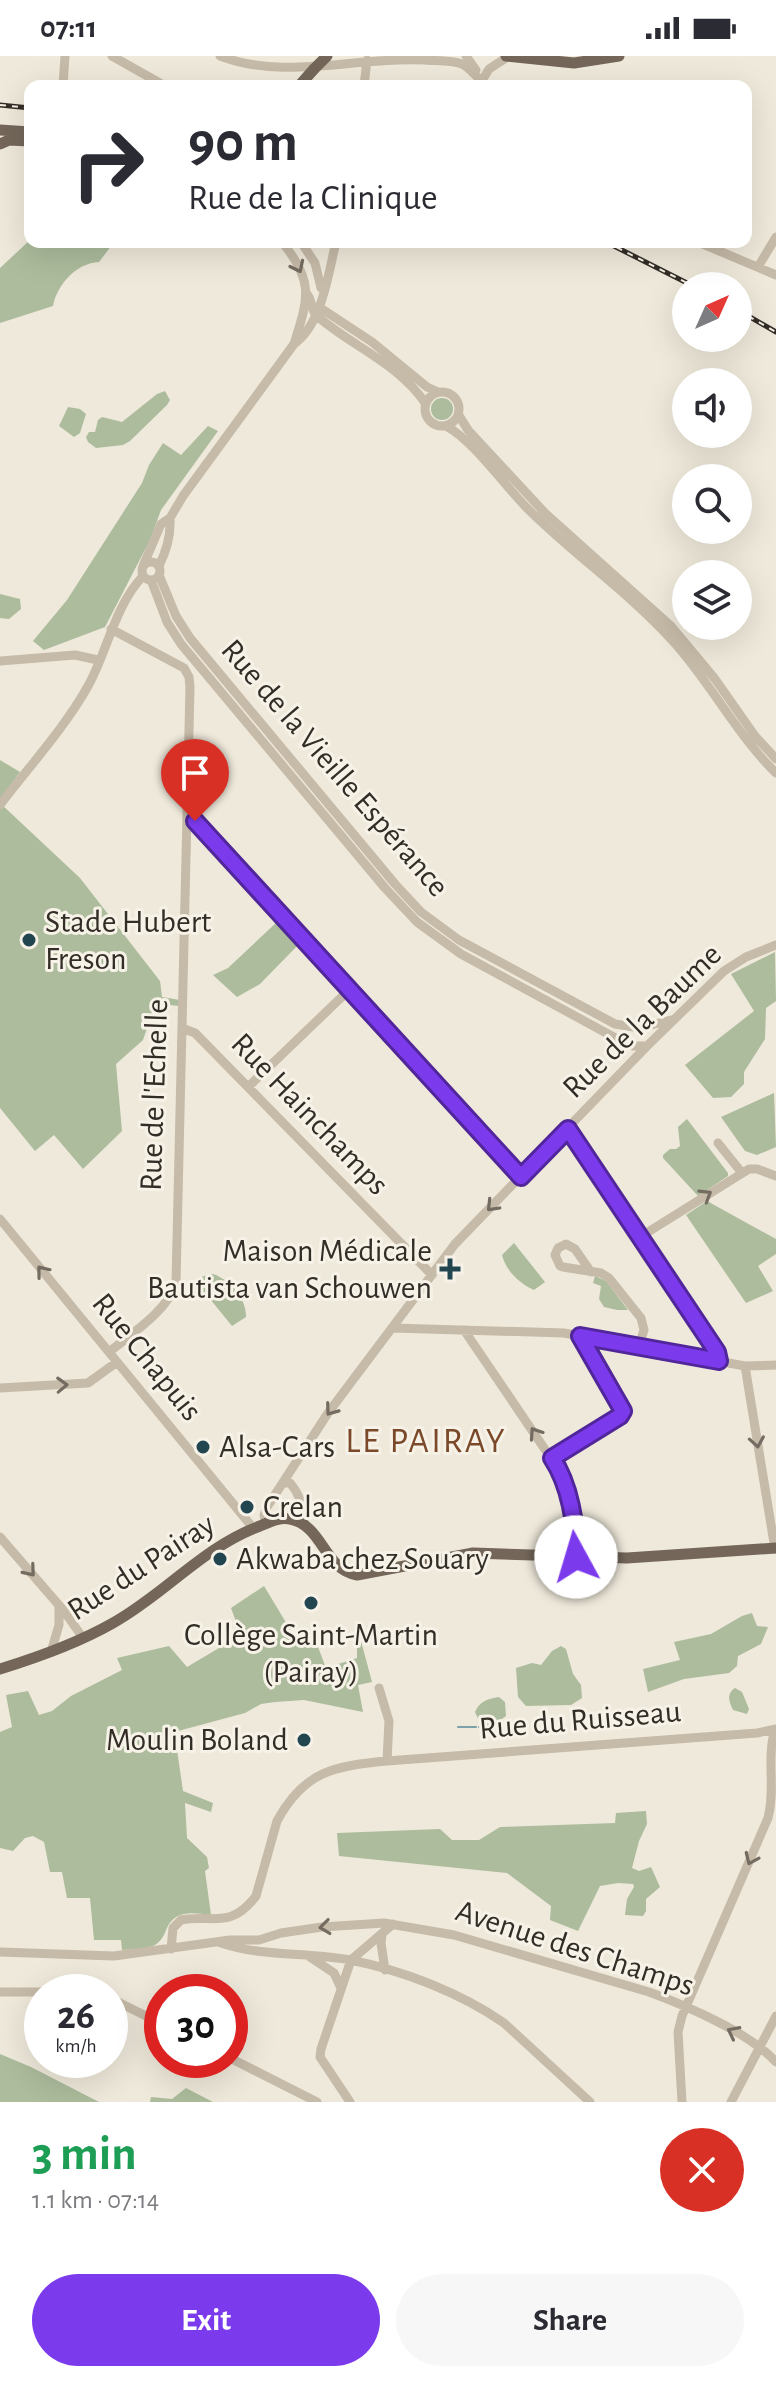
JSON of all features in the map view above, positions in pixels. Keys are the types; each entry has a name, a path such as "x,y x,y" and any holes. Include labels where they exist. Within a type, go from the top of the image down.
{"main road":[{"path":"305,80 327,56"},
{"path":"507,56 574,63 619,56"},
{"path":"0,130 24,132"},
{"path":"0,144 9,140 24,141"},
{"name":"Rue du Pairay","path":"0,1669 51,1652 123,1618 206,1554 253,1528 285,1518 303,1524"},
{"path":"303,1524 336,1565 352,1574 368,1574 473,1553 657,1557 775,1548"}],"street":[{"path":"63,80 65,56"},
{"path":"112,56 154,80"},
{"path":"220,56 254,66 305,61 408,59 456,63 466,66 478,80"},
{"path":"466,56 478,80"},
{"path":"482,80 489,69 507,56"},
{"path":"365,80 367,60"},
{"path":"758,267 776,237"},
{"path":"286,248 301,271 307,294 318,312 390,366 413,386 426,404"},
{"path":"305,248 318,269 321,295"},
{"path":"294,344 306,336 318,312 334,248"},
{"path":"712,248 776,275"},
{"path":"151,573 161,524 170,518 294,344 306,311 307,294"},
{"path":"318,312 380,348 427,387 448,393 456,400 458,414 466,428 523,490 670,625 776,759"},
{"path":"438,392 430,396 426,404 425,414 431,423 446,426 472,447 532,513 642,609 671,639 753,749 776,773"},
{"path":"446,426 454,422 458,414"},
{"path":"0,805 84,693 133,587 151,573 164,556 170,518"},
{"name":"Rue de la Vieille Espérance","path":"151,573 165,617 181,644 394,899 417,922 461,954 621,1041 633,1046 647,1046"},
{"name":"Rue de la Vieille Espérance","path":"151,573 197,648 395,884 443,930 615,1024 640,1028 659,1025 678,1017"},
{"name":"Rue de l'Echelle","path":"109,1352 162,1307 174,1289 190,687 184,668 111,629"},
{"path":"181,644 197,648 200,667"},
{"path":"0,661 75,655 98,660"},
{"path":"187,819 199,824 521,1177"},
{"name":"Rue de la Baume","path":"266,1524 265,1511 328,1413 455,1244 724,971 746,957 776,945"},
{"path":"248,1087 350,989"},
{"name":"Rue Hainchamps","path":"182,1028 195,1033 432,1275"},
{"path":"621,1041 627,1054 625,1071"},
{"path":"568,1129 715,1347 719,1361"},
{"path":"718,1143 742,1173"},
{"path":"640,1237 752,1168 776,1176"},
{"name":"Rue Chapuis","path":"0,1219 253,1528"},
{"path":"591,1272 609,1278 640,1316 644,1327 639,1346"},
{"path":"393,1328 564,1333 745,1366 776,1365"},
{"path":"464,1330 564,1479 576,1540 576,1557"},
{"path":"552,1458 620,1416 623,1411 580,1336"},
{"path":"0,1388 88,1383 117,1362"},
{"path":"745,1366 775,1548"},
{"path":"284,1483 290,1483 295,1488 305,1515 303,1524"},
{"path":"0,1537 83,1638"},
{"path":"51,1652 59,1625 59,1606"},
{"path":"379,1688 389,1721 387,1761"},
{"path":"682,2102 678,2032 768,1818 773,1795 773,1741 776,1729"},
{"name":"Rue du Ruisseau","path":"171,1949 173,1928 181,1920 220,1920 250,1904 256,1896 277,1821 287,1802 302,1786 327,1771 387,1761 776,1729"},
{"name":"Avenue des Champs","path":"0,1952 93,1957 230,1940 259,1940 281,1933 335,1925 369,1922 393,1924 468,1939 649,1992 761,2045 776,2062"},
{"path":"350,2102 320,2057 321,2049 351,1960 393,1924"},
{"path":"382,1934 385,1970"},
{"path":"273,1936 271,1943 277,1952"},
{"path":"259,1940 277,1952"},
{"path":"221,1943 242,1949 351,1960 427,1984 491,2014 590,2102"},
{"path":"308,1955 334,1973 341,1988"},
{"path":"0,1992 24,1992"},
{"path":"731,2102 776,2016"},
{"path":"248,2067 317,2102"}],"green space":[{"path":"24,246 110,248 99,262 83,266 69,276 53,306 0,323 0,268"},
{"path":"165,391 170,400 167,405 130,441 123,445 96,448 88,442 86,437 89,432 95,432 102,417 122,422"},
{"path":"442,398 450,401 453,409 450,417 442,420 434,417 431,409 434,401"},
{"path":"68,407 80,409 86,414 80,433 74,437 59,426"},
{"path":"208,426 218,431 161,510 150,540 105,627 44,650 33,641 67,600 142,483 163,443 181,455"},
{"path":"0,594 20,599 21,609 9,619 0,618"},
{"path":"0,760 20,772 0,799"},
{"path":"0,803 80,878 160,981 162,997 180,1000 180,1006 157,1004 143,1040 116,1064 122,1131 83,1169 54,1135 35,1151 0,1108"},
{"path":"278,921 299,944 260,984 237,997 213,975 228,968"},
{"path":"775,952 776,1001 766,1008 765,1039 744,1072 744,1084 731,1097 713,1098 685,1065 754,1011 731,974"},
{"path":"774,1093 776,1147 757,1155 745,1151 721,1117"},
{"path":"687,1119 728,1173 698,1196 663,1158 670,1149 680,1146 678,1127"},
{"path":"707,1201 776,1239 776,1254 758,1266 773,1291 746,1303 686,1215"},
{"path":"514,1243 545,1282 534,1290 514,1276 504,1261 502,1255"},
{"path":"213,1274 231,1285 244,1303 246,1317 232,1326 210,1299 194,1286 197,1278"},
{"path":"595,1276 606,1281 628,1310 604,1307 599,1299 601,1286 593,1283"},
{"path":"264,1586 299,1644 315,1639 326,1668 357,1658 357,1643 361,1641 372,1682 358,1685 363,1712 304,1700 275,1702 178,1731 175,1736 183,1791 213,1803 211,1812 185,1803 187,1838 207,1857 209,1868 205,1871 211,1915 179,1915 170,1923 159,1942 147,1948 122,1950 121,1940 94,1940 90,1898 67,1898 62,1872 50,1872 44,1842 33,1836 25,1838 13,1851 0,1848 0,1732 12,1727 6,1695 28,1691 39,1715 52,1711 71,1696 122,1670 117,1658 169,1646 187,1667 241,1635 231,1608"},
{"path":"752,1613 757,1626 768,1627 761,1644 738,1656 737,1666 729,1673 684,1679 648,1692 643,1669 680,1660 674,1642 711,1634"},
{"path":"561,1646 566,1649 573,1674 581,1685 582,1698 571,1705 526,1706 518,1697 516,1668 532,1663 541,1665 552,1651"},
{"path":"735,1688 742,1692 749,1709 747,1714 733,1710 729,1695"},
{"path":"499,1697 505,1702 506,1716 495,1724 480,1723 475,1712 479,1705"},
{"path":"646,1811 647,1824 632,1868 639,1871 651,1867 660,1887 646,1899 643,1916 625,1915 633,1884 600,1886 578,1931 550,1920 551,1906 507,1873 339,1856 337,1833 440,1829 452,1840 479,1840 500,1827 615,1823 616,1813"},
{"path":"0,2054 24,2064 24,2078 52,2078 99,2102 0,2102"},
{"path":"186,2088 213,2102 150,2102 151,2097 172,2099"}],"waterway":[{"path":"479,1727 494,1724"},
{"path":"458,1727 476,1727"}],"railway":[{"path":"0,105 24,107"},
{"path":"618,248 672,275"},
{"path":"752,318 776,332"}],"place":[{"name":"Stade Hubert Freson","path":"29,940"},
{"name":"Maison Médicale Bautista van Schouwen","path":"450,1269"},
{"name":"Alsa-Cars","path":"203,1447"},
{"name":"Crelan","path":"247,1507"},
{"name":"Akwaba chez Souary","path":"220,1559"},
{"name":"Collège Saint-Martin (Pairay)","path":"311,1603"},
{"name":"Moulin Boland","path":"304,1740"}],"district":[{"name":"LE PAIRAY","path":"426,1441"}],"route":[{"path":"195,821 521,1177 568,1129 717,1352 719,1361 580,1336 623,1411 620,1416 552,1458 564,1479 576,1540 576,1557"}]}
